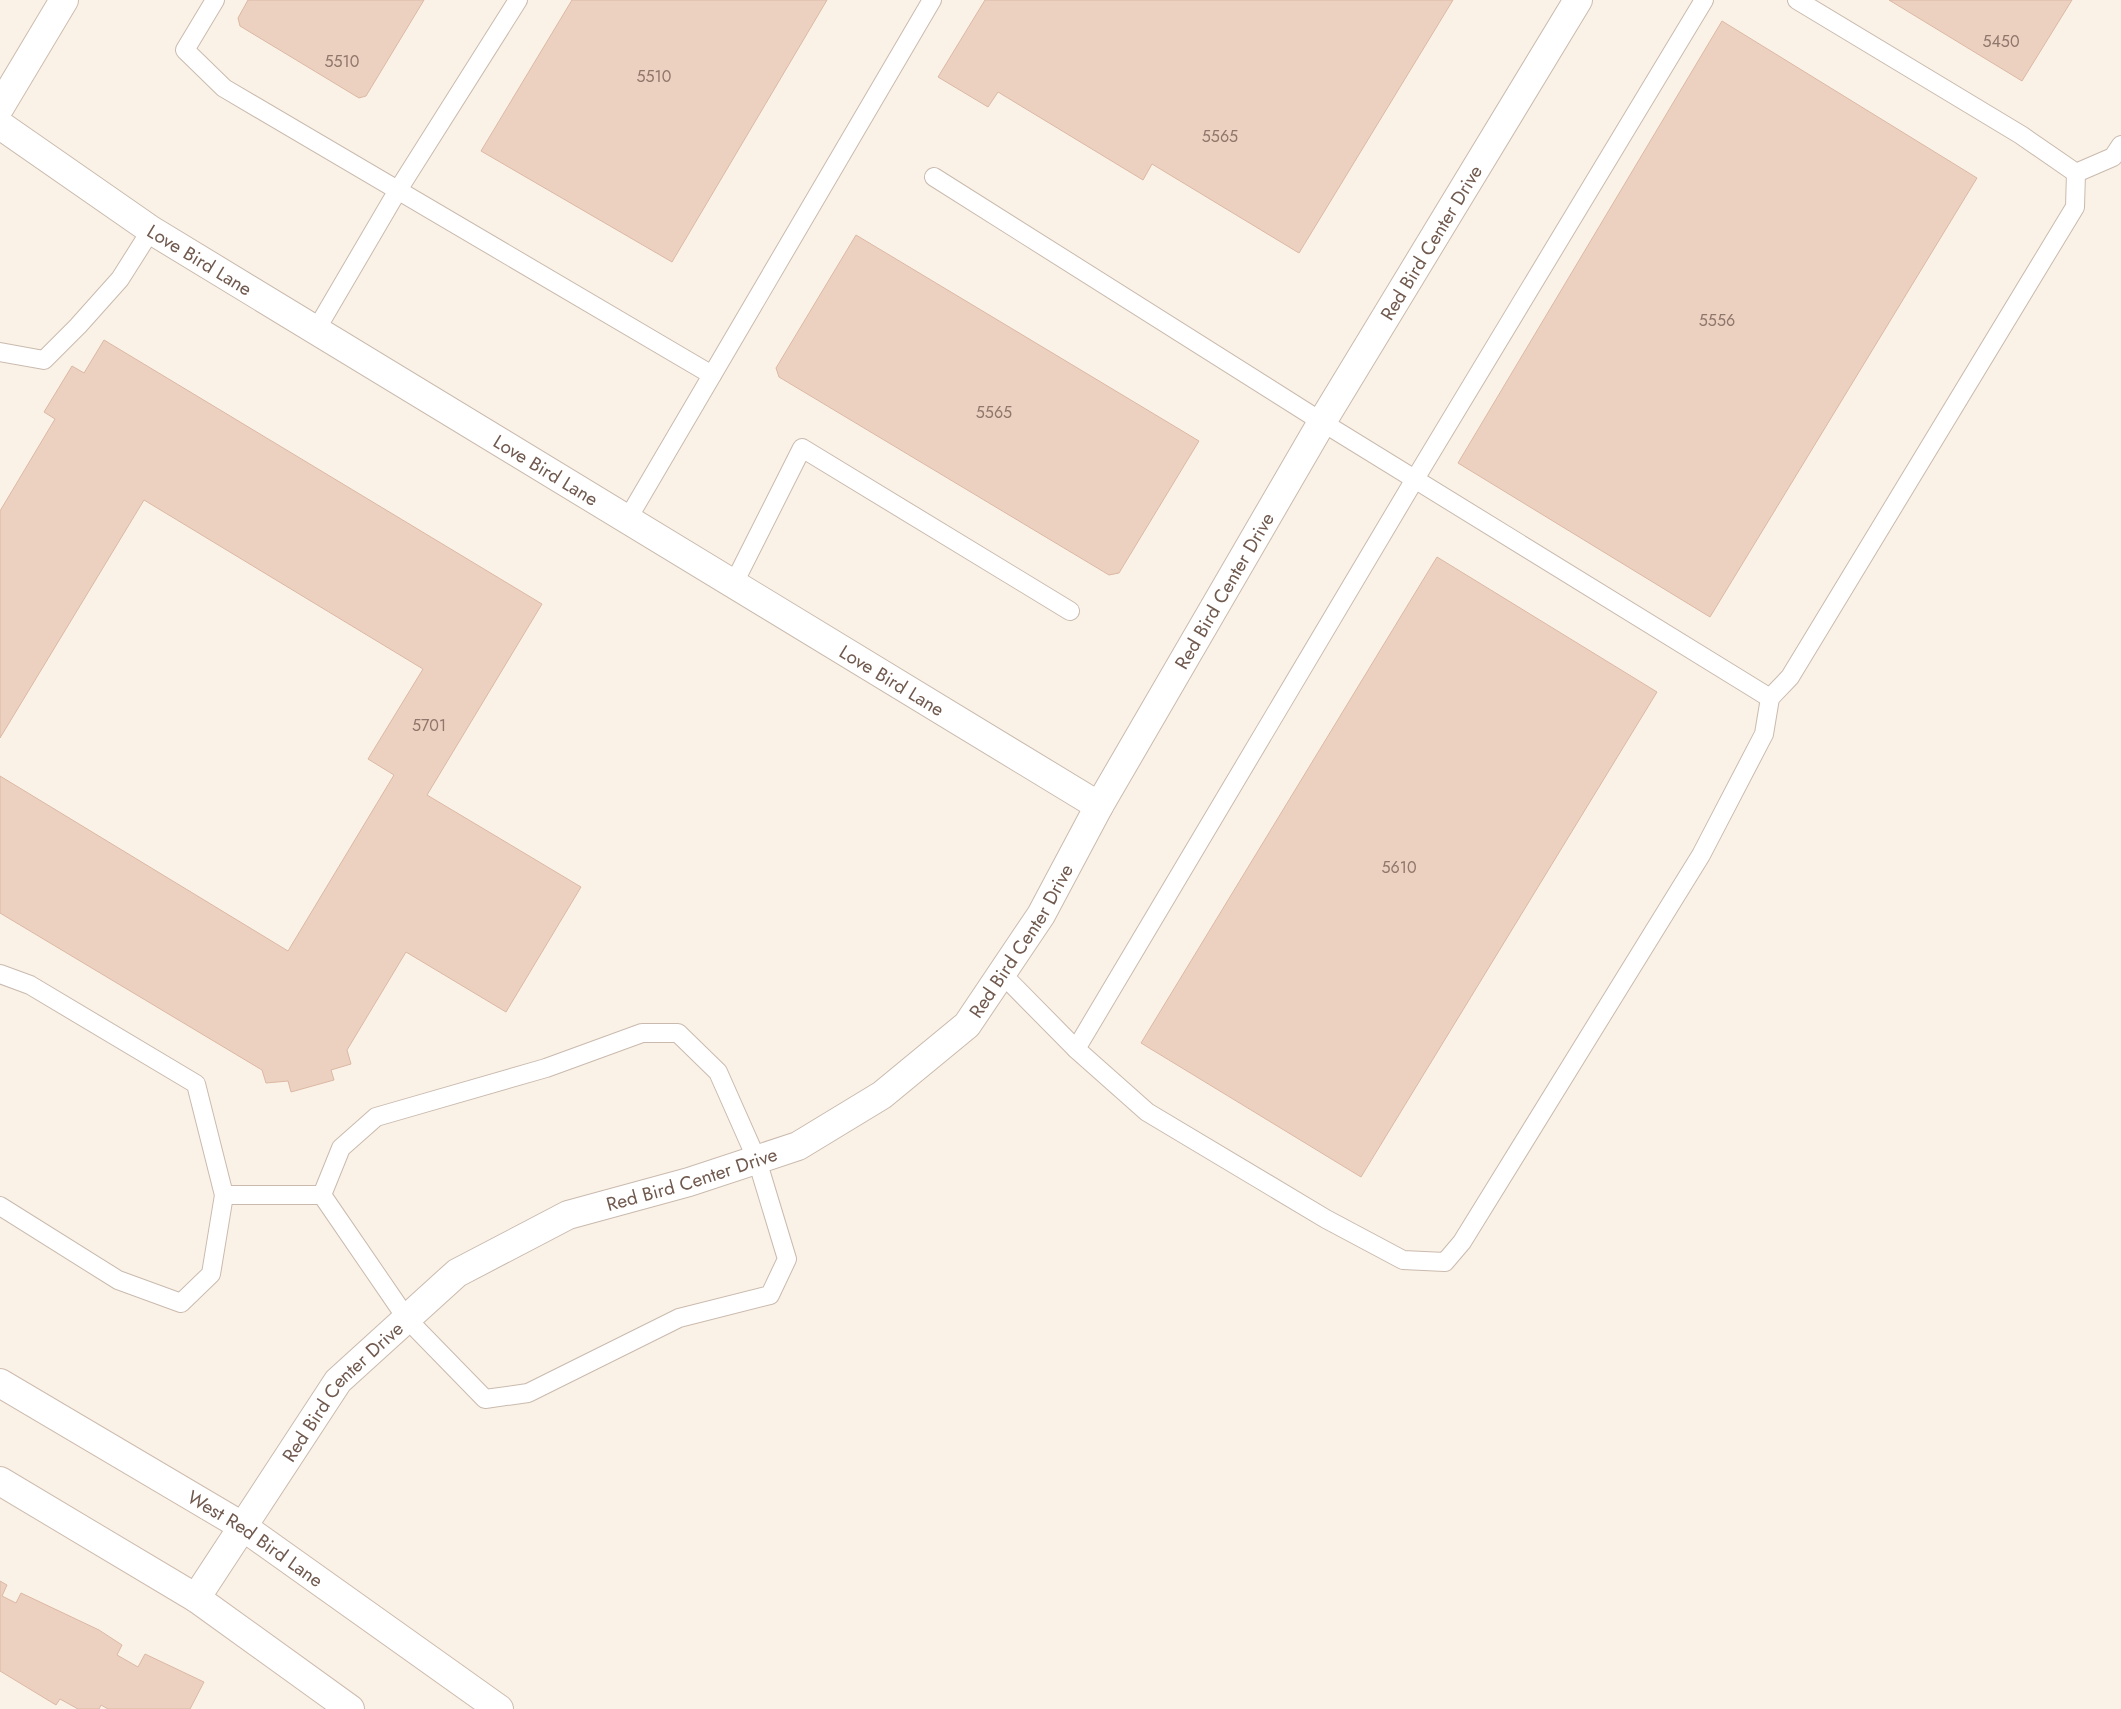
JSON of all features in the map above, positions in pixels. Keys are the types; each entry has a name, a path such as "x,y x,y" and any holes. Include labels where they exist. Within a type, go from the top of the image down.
{"street":[{"path":"0,107 64,0"},
{"name":"Red Bird Center Drive","path":"196,1598 338,1381 458,1273 568,1215 689,1182 798,1146 882,1096 967,1025 1042,915 1099,806 1322,422 1578,0"},
{"name":"Love Bird Lane","path":"0,125 151,230 1099,806"},
{"name":"West Red Bird Lane","path":"0,1383 242,1526 499,1709"},
{"path":"0,1481 196,1598 350,1709"}],"lane":[{"path":"215,0 185,50 224,88 712,375"},
{"path":"316,330 398,190 518,0"},
{"path":"627,520 932,0"},
{"path":"1076,1049 1415,479 1704,0"},
{"path":"1797,0 2021,135 2076,173"},
{"path":"2076,173 2113,157 2121,145"},
{"path":"1002,974 1076,1049 1147,1112 1326,1218 1403,1260 1445,1262 1462,1242 1701,855 1764,734 1770,698 1790,677 2074,206 2076,173"},
{"path":"934,177 1322,422 1770,698"},
{"path":"0,352 44,360 78,326 120,279 151,230"},
{"path":"733,585 802,448 1070,611"},
{"path":"0,974 30,985 196,1084 224,1195 210,1274 181,1303 118,1280 0,1206"},
{"path":"642,1033 678,1033 718,1072 757,1160 787,1259 770,1295 679,1318 528,1393 485,1400 406,1319 322,1195 341,1148 376,1117 546,1068 642,1033"},
{"path":"224,1195 322,1195"}],"building":[{"path":"248,0 424,0 366,96 359,98 240,26 238,18"},
{"path":"572,0 827,0 672,262 481,151"},
{"path":"985,0 1453,0 1299,253 1152,164 1143,180 998,92 988,107 938,77"},
{"path":"1889,0 2072,0 2022,81"},
{"path":"1722,21 1977,178 1710,617 1458,463"},
{"path":"856,235 1199,441 1119,573 1109,575 779,377 776,368"},
{"path":"104,340 542,604 427,795 581,887 506,1012 406,952 347,1050 351,1064 331,1070 334,1080 291,1092 288,1081 266,1083 262,1070 0,913 0,776 288,951 394,775 368,759 423,669 144,500 0,738 0,511 55,419 44,412 72,366 84,373"},
{"path":"1437,557 1657,692 1361,1177 1141,1043"},
{"path":"0,1581 7,1585 2,1596 16,1603 21,1593 99,1630 122,1645 117,1655 138,1667 145,1654 204,1682 190,1709 108,1709 101,1705 99,1709 78,1709 60,1699 56,1705 0,1671"}]}
